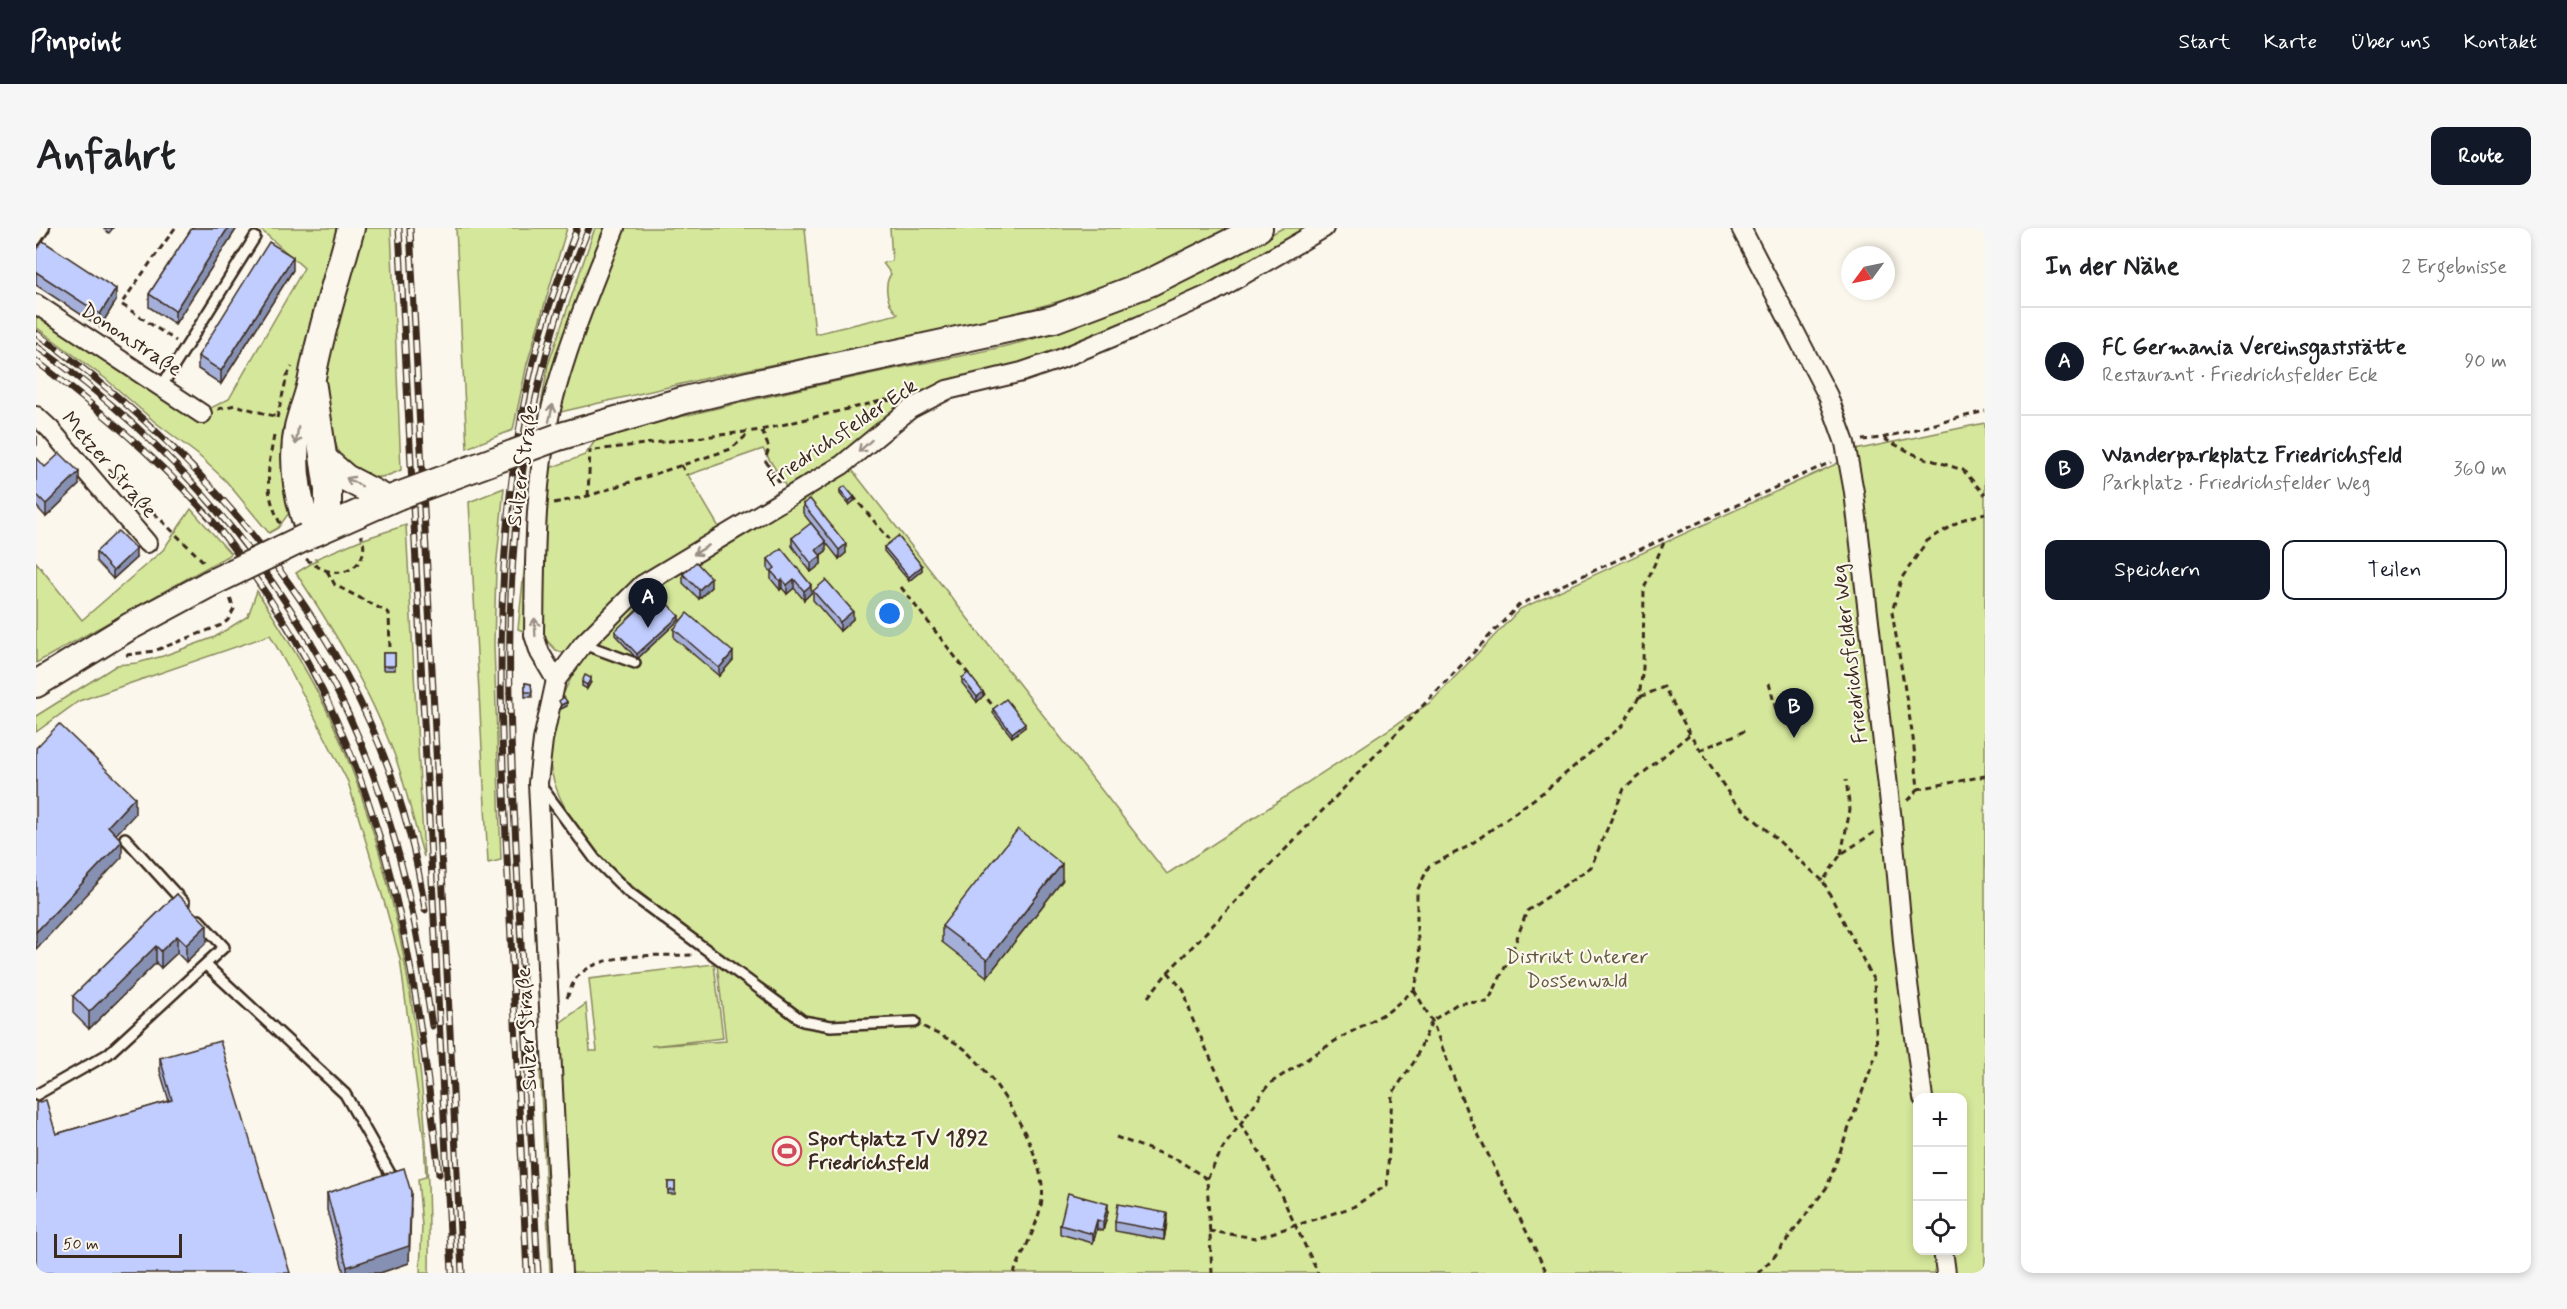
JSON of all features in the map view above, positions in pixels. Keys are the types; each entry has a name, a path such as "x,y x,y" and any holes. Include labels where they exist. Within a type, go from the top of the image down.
{"main road":[{"path":"314,532 304,518 295,460 299,424 312,380 314,356 351,228"},
{"path":"36,684 129,627 209,584 314,532 393,498 558,437 685,400 1054,319 1149,283 1259,228"},
{"path":"312,380 324,459 328,506 314,532"},
{"path":"324,459 346,478 393,498"}],"street":[{"name":"Sulzer Straße","path":"562,1273 538,783 543,740 556,680 540,653 534,635 536,504 550,413 569,351 615,228"},
{"name":"Friedrichsfelder Eck","path":"556,680 583,644 642,585 842,465 910,409 947,390 1022,372 1060,359 1139,326 1210,294 1324,228"},
{"name":"Friedrichsfelder Weg","path":"1741,228 1828,396 1846,451 1854,492 1892,821 1904,953 1922,1093"},
{"name":"Dononstraße","path":"36,304 202,414"},
{"name":"Metzer Straße","path":"36,416 50,429 147,543"},
{"path":"1944,1255 1946,1273"}],"lane":[{"path":"36,240 44,228"},
{"path":"161,387 255,237"},
{"path":"583,644 635,663"},
{"path":"538,783 595,860 627,891 717,955 803,1021 831,1026 915,1022"},
{"path":"36,1095 108,1054 224,947 125,838"},
{"path":"206,965 345,1094 392,1177"}],"path":[{"path":"175,228 121,304 186,348"},
{"path":"579,453 750,432 885,400 896,401 910,409"},
{"path":"202,414 235,405 277,417"},
{"path":"1148,997 1167,972 1519,605 1836,460 1846,451 1882,438 1985,411"},
{"path":"761,430 769,448 765,460 789,497"},
{"path":"561,502 588,496 731,449 750,432"},
{"path":"1882,438 1918,456 1963,470 1985,495"},
{"path":"588,496 590,450"},
{"path":"681,465 687,475"},
{"path":"847,488 889,539"},
{"path":"1918,789 1913,738 1892,612 1900,579 1927,541 1961,520 1985,513"},
{"path":"1212,1273 1208,1179 1223,1148 1269,1084 1335,1041 1389,1011 1413,990 1421,964 1417,931 1417,891 1430,866 1467,847 1545,791 1623,725 1639,697 1643,668 1644,588 1665,540"},
{"path":"327,571 335,585 389,614 390,650"},
{"path":"901,588 972,679"},
{"path":"1769,683 1776,710 1789,716"},
{"path":"1639,697 1664,687 1690,734 1733,800 1823,881 1874,981 1877,1052 1827,1187 1774,1257 1758,1273"},
{"path":"979,688 993,706"},
{"path":"1700,750 1747,730"},
{"path":"1209,1231 1256,1238 1353,1207 1387,1185 1392,1094 1414,1062 1432,1021 1458,1003 1488,1002 1510,957 1527,911 1591,867 1624,789 1690,734"},
{"path":"1841,854 1892,821 1918,789 1985,776"},
{"path":"1823,881 1841,854 1850,810 1846,780"},
{"path":"548,1018 561,1010 576,978 591,967 608,961 642,956 717,955"},
{"path":"1167,972 1184,991 1192,1018 1241,1125 1263,1157 1318,1273"},
{"path":"1413,990 1432,1021 1467,1112 1547,1273"},
{"path":"915,1022 967,1050 1002,1092 1029,1139 1042,1189 1042,1201 1032,1232 1014,1273"},
{"path":"1116,1137 1178,1160 1208,1179"}],"green space":[{"path":"259,228 391,228 401,470 385,476 372,477 343,465 331,424 326,381 301,378 289,513 278,528 269,533 226,481 197,454 155,422 106,379 36,327 36,312 195,416 229,399 304,268"},
{"path":"456,228 567,228 527,364 513,430 467,448"},
{"path":"595,228 609,228 603,243 608,273 615,241 621,228 805,228 815,334 898,314 891,306 887,295 887,284 891,274 883,263 892,261 890,228 1237,228 1115,286 984,322 720,375 539,417 548,365"},
{"name":"Distrikt Unterer Dossenwald","path":"1283,228 1312,228 1210,288 937,404 904,425 842,457 1167,874 1431,702 1520,609 1836,464 1855,450 1985,423 1985,1273 550,1273 540,1071 558,1065 554,1027 586,1004 590,1051 597,1051 589,979 714,964 723,1038 651,1046 726,1041 717,964 725,957 644,896 617,872 592,847 572,820 557,791 549,759 550,734 563,695 581,660 556,650 547,641 518,629 534,474 585,455 595,441 605,435 801,389 1026,341 1093,319 1189,276","holes":["763,449 788,490 720,529 688,475"]},
{"path":"504,488 496,569 494,645 501,860 488,863 469,502"},
{"path":"191,509 231,554 36,663 36,562 82,620 163,550"},
{"path":"406,525 424,857 402,777 383,727 349,659 296,573 317,560 315,559 358,541"},
{"path":"257,591 295,652 330,717 357,783 379,850 410,989 419,1060 429,1202 429,1273 420,1273 422,1226 418,1179 426,1177 424,1140 400,959 348,782 270,635 79,701 36,732 36,716 117,665 137,663 163,656 215,637 248,616"}],"building":[{"path":"192,228 228,228 175,311 149,294"},
{"path":"43,241 116,289 100,314 36,272 36,251"},
{"path":"269,242 293,257 221,371 198,356"},
{"path":"60,453 79,472 46,504 36,494 36,459 45,467"},
{"path":"845,486 854,497 849,501 840,490"},
{"path":"810,499 846,544 839,550 803,504"},
{"path":"811,523 826,542 816,550 821,556 811,563 792,538"},
{"path":"118,531 136,549 113,571 96,552"},
{"path":"898,536 922,566 909,577 884,547"},
{"path":"781,548 811,585 804,591 794,579 787,585 771,571 775,568 768,559"},
{"path":"696,562 711,578 699,590 683,574"},
{"path":"826,580 853,611 840,622 813,591"},
{"path":"656,592 679,616 637,654 615,631"},
{"path":"687,613 733,652 719,668 674,629"},
{"path":"383,653 395,653 395,666 383,666"},
{"path":"968,673 983,692 977,697 962,678"},
{"path":"585,675 591,678 587,685 582,682"},
{"path":"525,683 531,684 532,692 525,692"},
{"path":"564,697 567,702 561,705 559,701"},
{"path":"1006,699 1025,723 1012,733 993,709"},
{"path":"59,724 135,797 108,826 122,841 36,932 36,748"},
{"path":"1018,829 1062,864 987,960 942,926"},
{"path":"177,894 207,925 186,945 177,936 161,951 156,946 89,1012 73,996"},
{"path":"220,1041 290,1273 36,1273 36,1103 46,1100 56,1134 172,1100 160,1058"},
{"path":"404,1168 411,1192 409,1246 347,1267 327,1193"},
{"path":"668,1182 675,1182 675,1190 668,1190"},
{"path":"1068,1193 1108,1204 1103,1222 1097,1220 1093,1234 1060,1225"},
{"path":"1118,1204 1167,1213 1164,1231 1115,1222"}],"railway":[{"path":"399,228 452,1273"},
{"path":"410,228 462,1273"},
{"path":"527,1273 503,767 501,637 504,573 517,444 533,360 577,228"},
{"path":"538,1273 512,756 510,691 512,576 522,474 542,373 555,323 589,228"},
{"path":"36,333 106,387 172,447 234,513 289,583 337,659 377,739 406,822 425,910"},
{"path":"36,346 97,393 154,444 207,499 255,558 298,621 335,688 367,758 392,831 415,927 432,1026"},
{"path":"36,361 143,449 209,516 251,572 296,642 333,713 363,785 386,859 404,935 418,1013 439,1174"}],"place":[{"name":"FC Germania Vereinsgaststätte","path":"648,628"},
{"name":"Wanderparkplatz Friedrichsfeld","path":"1794,738"},
{"name":"Sportplatz TV 1892 Friedrichsfeld","path":"787,1151"}]}
